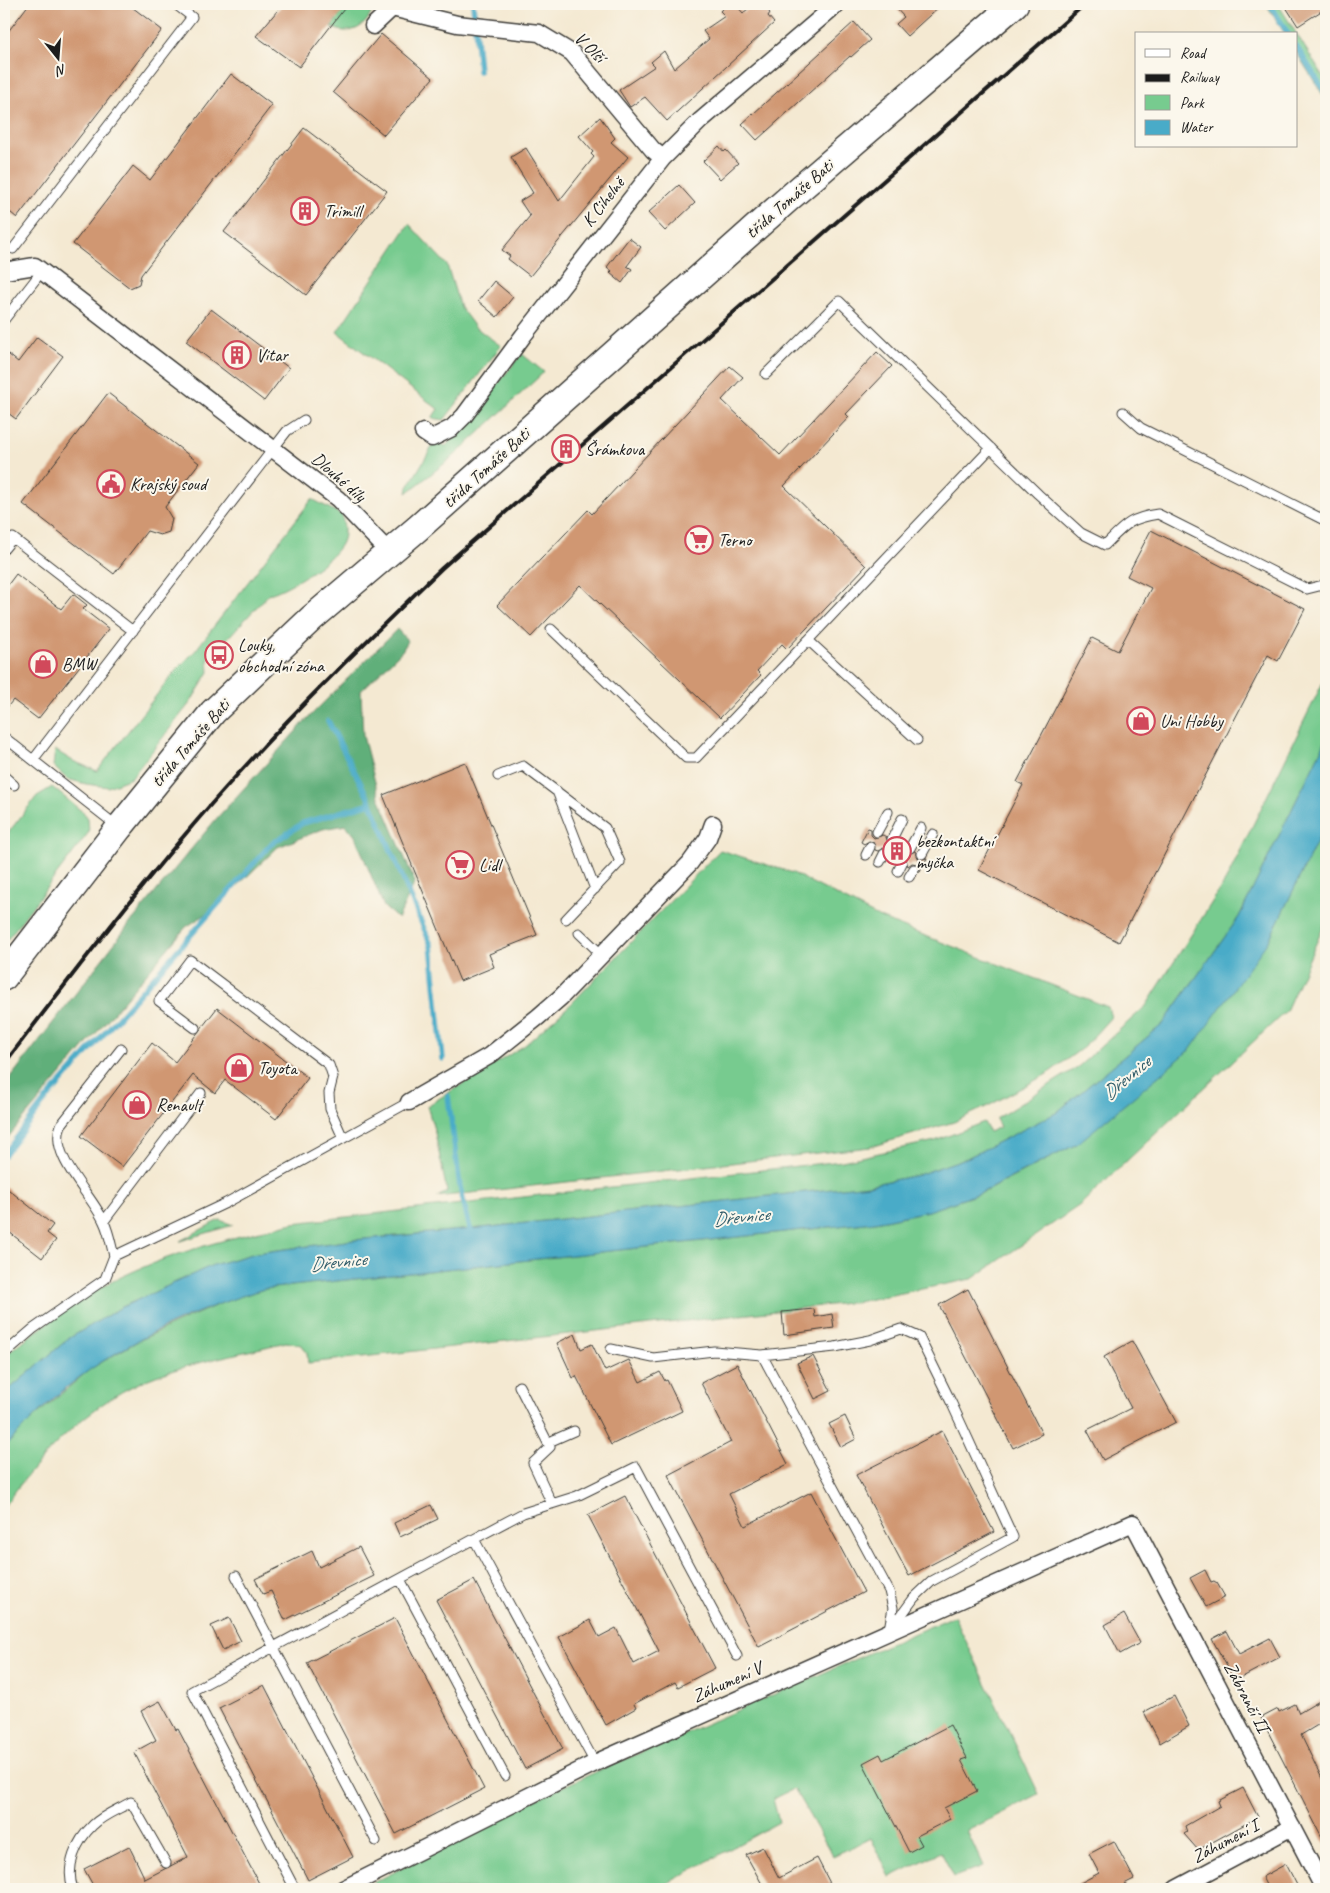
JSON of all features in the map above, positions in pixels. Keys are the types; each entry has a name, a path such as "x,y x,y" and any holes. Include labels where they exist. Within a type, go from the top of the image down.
{"main road":[{"name":"třída Tomáše Bati","path":"4,977 119,828 214,712 312,618 426,521 788,199 1015,4"}],"street":[{"name":"V Olší","path":"418,4 428,12 457,24"},
{"name":"K Cihelně","path":"423,432 432,438 452,428 464,416 663,158 700,122 837,4"},
{"name":"V Olší","path":"372,26 391,6 457,24 539,33 572,53 653,150 663,158"},
{"name":"Dlouhé díly","path":"39,268 338,499 388,552"},
{"path":"4,271 39,268"},
{"path":"409,1102 489,1056 514,1038 561,997 690,863 708,838 713,824"},
{"name":"Záhumení V","path":"343,1889 595,1764 1133,1523"},
{"name":"Zábrančí II","path":"1133,1523 1324,1889"},
{"name":"Záhumení I","path":"1176,1889 1292,1827"}],"lane":[{"path":"13,249 192,17 175,4"},
{"path":"4,320 39,268"},
{"path":"766,374 839,301 1082,533 1105,545 1123,527 1137,517 1158,514 1307,589 1323,585 1326,582"},
{"path":"1123,412 1141,428 1326,521"},
{"path":"33,760 274,448 287,432 304,420"},
{"path":"551,629 686,758 696,758 991,448"},
{"path":"4,549 12,538 133,631"},
{"path":"808,640 916,740"},
{"path":"4,737 119,828"},
{"path":"498,776 523,766 605,828 620,862 566,920"},
{"path":"4,776 14,785"},
{"path":"557,792 595,889"},
{"path":"877,832 888,812"},
{"path":"892,839 902,819"},
{"path":"910,848 921,828"},
{"path":"922,854 933,834"},
{"path":"579,933 602,954"},
{"path":"195,1028 159,1001 190,960 329,1065 333,1076 329,1093 330,1109 343,1138"},
{"path":"4,1354 33,1329 105,1279 114,1256 104,1221 60,1152 58,1132 61,1125 121,1049"},
{"path":"104,1221 201,1094"},
{"path":"114,1256 226,1203 409,1102"},
{"path":"611,1349 653,1358 714,1351 762,1355 835,1347 870,1340 901,1329 919,1337 1013,1537 932,1581 914,1598 889,1632"},
{"path":"762,1355 889,1591 893,1608 889,1632"},
{"path":"519,1386 549,1442 550,1447 533,1463 552,1504"},
{"path":"549,1442 574,1431"},
{"path":"295,1889 192,1691 523,1513 577,1496 636,1467 737,1656"},
{"path":"474,1539 595,1764"},
{"path":"236,1576 376,1841"},
{"path":"400,1579 505,1776"},
{"path":"73,1889 69,1868 84,1836 94,1824 131,1802 166,1863"}],"green space":[{"path":"336,4 374,4 369,18 364,23 353,30 346,31 331,27 344,10"},
{"path":"1266,4 1278,4 1295,32 1284,32"},
{"path":"1298,36 1326,81 1326,100 1298,55"},
{"path":"409,224 447,265 460,307 475,327 501,346 444,420 432,418 438,409 337,332"},
{"path":"522,354 544,372 454,456 407,493 408,487 435,442 446,446"},
{"path":"312,499 342,515 344,535 338,549 310,573 269,594 208,659 209,672 190,703 131,778 108,787 67,779 53,766 55,750 73,761 97,771 177,669 195,651"},
{"path":"397,629 408,641 402,651 361,691 363,736 379,797 415,882 398,919 384,907 355,836 346,825 323,829 278,847 211,911 186,927 4,1142 4,1086 131,922 216,819 309,717"},
{"path":"1326,676 1326,740 1239,917 1163,1024 1056,1113 969,1157 918,1175 869,1185 472,1229 354,1240 256,1253 213,1265 120,1308 68,1339 4,1394 4,1355 77,1302 136,1270 188,1251 240,1236 293,1223 842,1161 935,1141 984,1122 989,1132 1000,1127 996,1119 1079,1066 1146,1006 1226,880"},
{"path":"52,787 84,813 88,818 89,832 4,944 4,838 37,796"},
{"path":"1326,823 1326,921 1286,1011 1080,1205 972,1279 857,1302 308,1363 307,1353 302,1345 286,1342 172,1371 133,1386 90,1413 71,1430 35,1467 4,1506 4,1448 26,1424 90,1369 138,1341 226,1301 264,1289 875,1222 928,1211 984,1192 1077,1144 1269,940"},
{"path":"720,850 793,873 882,919 1108,1007 1111,1017 1084,1047 1047,1074 990,1105 954,1122 870,1147 437,1197 447,1192 435,1133 427,1106 525,1045 571,1004"},
{"path":"220,1220 233,1225 180,1241 215,1222"},
{"path":"954,1616 1039,1794 967,1831 983,1866 954,1877 941,1852 890,1877 871,1838 833,1856 794,1789 773,1799 779,1822 657,1889 361,1889 557,1789"}],"water":[{"name":"Dřevnice","path":"1326,740 1326,823 1269,940 1190,1050 1077,1144 983,1192 928,1211 875,1222 264,1289 219,1304 174,1323 111,1356 79,1377 56,1396 4,1448 4,1394 68,1339 120,1308 213,1265 256,1253 354,1240 472,1229 869,1185 918,1175 969,1157 1056,1113 1163,1024 1239,917"}],"building":[{"path":"29,4 128,4 162,30 17,218 4,207 4,37"},
{"path":"283,4 336,4 344,9 299,67 256,36"},
{"path":"728,4 735,4 743,13 754,4 761,4 770,13 768,16 774,23 667,121 645,97 630,107 619,90 655,66 651,62 664,51 674,69 709,39 703,31 725,16 720,11"},
{"path":"892,4 942,4 907,36 896,24 904,17"},
{"path":"1284,4 1326,4 1326,8 1298,26"},
{"path":"854,22 870,40 757,140 742,124"},
{"path":"381,34 433,78 384,135 333,92"},
{"path":"231,74 272,105 141,275 139,284 130,288 73,244 133,166 150,180"},
{"path":"600,117 615,138 611,142 628,157 530,276 508,259 510,256 502,250 530,216 520,201 533,193 511,157 526,148 559,201 594,157 591,154 593,152 579,136"},
{"name":"Trimill","path":"304,128 387,191 306,295 224,232"},
{"path":"719,146 724,152 726,150 738,163 720,179 703,161"},
{"path":"679,185 695,203 665,231 648,213"},
{"path":"629,238 641,247 627,266 632,269 622,283 610,273 612,271 607,267"},
{"path":"494,281 513,297 497,317 478,301"},
{"name":"Vitar","path":"211,309 289,368 264,401 186,341"},
{"path":"37,337 63,356 16,419 4,410 4,351 18,362"},
{"name":"Terno","path":"877,352 892,366 846,414 849,417 784,486 866,566 787,649 782,644 757,671 761,675 720,718 580,585 531,637 497,605 588,510 592,514 730,366 743,377 722,400 780,455"},
{"name":"Krajský soud","path":"108,393 199,463 165,507 172,519 169,532 160,535 147,531 114,574 23,504"},
{"name":"Uni Hobby","path":"1151,530 1305,609 1278,661 1268,655 1119,942 979,870 1023,785 1017,782 1092,638 1118,651 1151,588 1127,576"},
{"name":"BMW","path":"16,574 61,609 73,594 87,605 83,609 109,629 38,719 13,700 4,711 4,590"},
{"name":"Lidl","path":"465,762 537,935 489,954 494,967 460,981 383,795"},
{"name":"bezkontaktní myčka","path":"868,828 871,829 871,835 874,838 883,835 889,844 893,845 897,842 904,846 904,851 907,854 915,851 919,859 927,858 920,872 920,867 917,864 912,863 908,866 905,858 901,857 896,860 889,857 887,849 883,848 878,851 875,850 873,842 869,841 864,844 861,842"},
{"path":"217,1008 308,1078 276,1119 225,1080 215,1093 193,1075 122,1167 81,1136 152,1043 175,1062"},
{"path":"4,1186 53,1225 47,1233 56,1240 42,1258 4,1228"},
{"path":"968,1289 1042,1434 1013,1448 939,1305"},
{"path":"814,1309 815,1317 832,1314 834,1328 784,1335 782,1312"},
{"path":"575,1334 581,1349 592,1344 605,1371 629,1360 640,1382 660,1372 665,1381 667,1380 682,1411 611,1445 576,1376 573,1378 557,1343"},
{"path":"1132,1341 1176,1422 1103,1460 1087,1430 1131,1408 1104,1357"},
{"path":"813,1356 831,1391 815,1399 797,1363"},
{"path":"737,1364 788,1464 729,1494 745,1526 811,1492 864,1592 759,1647 668,1475 731,1442 701,1383"},
{"path":"845,1416 856,1439 841,1447 829,1424"},
{"path":"942,1431 994,1532 909,1576 856,1475"},
{"path":"625,1496 715,1668 678,1687 675,1682 634,1704 636,1708 606,1725 559,1637 590,1620 599,1637 616,1628 634,1664 659,1651 588,1515"},
{"path":"431,1505 438,1519 400,1537 394,1523"},
{"path":"359,1547 374,1576 285,1620 271,1591 263,1594 255,1579 312,1551 319,1567"},
{"path":"1205,1570 1211,1582 1217,1583 1225,1597 1206,1607 1190,1578"},
{"path":"474,1580 563,1749 525,1769 436,1600"},
{"path":"1124,1614 1140,1643 1120,1654 1105,1625"},
{"path":"229,1618 241,1641 223,1650 211,1626"},
{"path":"395,1618 484,1789 396,1834 307,1663"},
{"path":"1227,1631 1239,1654 1270,1638 1280,1657 1235,1681 1212,1639"},
{"path":"264,1685 353,1857 308,1880 219,1708"},
{"path":"1174,1696 1189,1726 1160,1743 1144,1712"},
{"path":"1321,1700 1326,1710 1326,1720 1301,1735 1326,1787 1326,1845 1261,1718 1278,1709 1279,1712 1295,1704 1299,1713"},
{"path":"160,1701 176,1730 178,1729 262,1889 95,1889 84,1869 129,1846 145,1879 188,1857 134,1752 156,1740 141,1711"},
{"path":"950,1725 967,1758 961,1760 977,1791 944,1808 950,1819 917,1836 922,1845 909,1852 863,1763 880,1754 883,1760"},
{"path":"1243,1788 1258,1817 1198,1850 1184,1834 1187,1832 1185,1826 1220,1806 1218,1801"},
{"path":"1114,1841 1134,1879 1124,1884 1127,1889 1069,1889 1099,1873 1089,1854"},
{"path":"763,1847 779,1878 817,1858 833,1889 756,1889 763,1886 746,1855"},
{"path":"1286,1864 1299,1889 1268,1889 1262,1877"}],"waterway":[{"path":"473,4 479,71"},
{"path":"1270,4 1287,32"},
{"path":"1298,49 1326,94"},
{"path":"328,721 371,803 431,945 443,1059"},
{"path":"4,1155 44,1102 271,844 303,823 371,803"},
{"path":"448,1096 460,1187 472,1237"}],"railway":[{"path":"4,1064 123,910 185,834 320,687 442,568 1085,4"}],"place":[{"name":"Trimill","path":"305,211"},
{"name":"Vitar","path":"237,355"},
{"name":"Šrámkova","path":"566,449"},
{"name":"Krajský soud","path":"111,484"},
{"name":"Terno","path":"699,540"},
{"name":"Louky, obchodní zóna","path":"219,655"},
{"name":"BMW","path":"43,664"},
{"name":"Uni Hobby","path":"1141,721"},
{"name":"bezkontaktní myčka","path":"897,851"},
{"name":"Lidl","path":"460,865"},
{"name":"Toyota","path":"239,1068"},
{"name":"Renault","path":"137,1105"}]}
